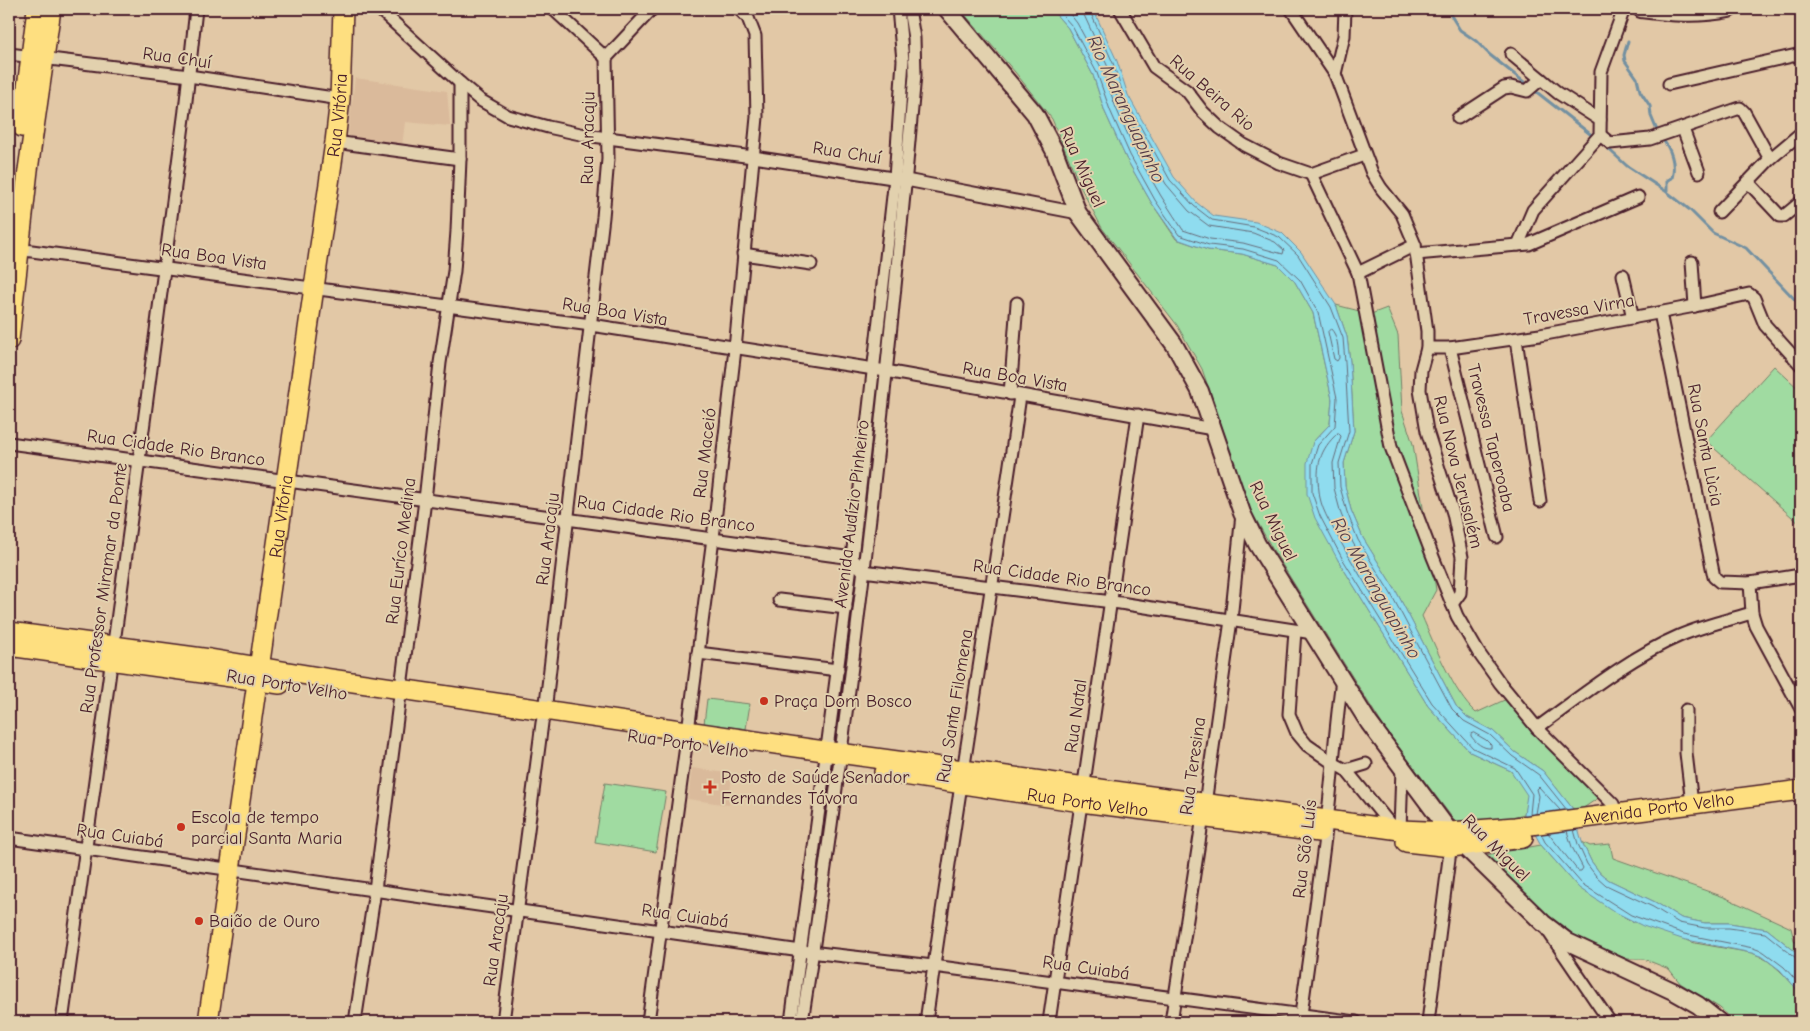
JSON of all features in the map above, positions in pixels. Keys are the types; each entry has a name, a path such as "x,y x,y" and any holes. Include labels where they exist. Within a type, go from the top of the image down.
{"main road":[{"path":"9,340 14,249 28,170 37,57 37,9"},
{"path":"9,232 37,57 51,9"},
{"name":"Rua Vitória","path":"208,1022 336,142 340,99 343,9"},
{"name":"Rua Miguel","path":"946,9 1035,114 1054,150 1078,213 1174,344 1200,391 1242,513 1257,544 1342,680 1455,842 1543,923"},
{"path":"1641,9 1706,14 1729,9"},
{"name":"Rua Porto Velho","path":"9,632 113,653 210,666 400,696 1204,811 1455,842 1516,833"},
{"name":"Rua Porto Velho","path":"9,646 113,653"},
{"name":"Avenida Porto Velho","path":"1580,825 1617,815 1801,790"},
{"name":"Avenida Porto Velho","path":"1516,833 1801,803"},
{"name":"Rua Porto Velho","path":"1326,827 1397,829 1455,842"},
{"path":"1543,923 1568,942 1675,992 1719,1022"}],"street":[{"name":"Rua Professor Miramar da Ponte","path":"62,1022 139,460 196,9"},
{"name":"Rua Chuí","path":"379,9 480,100 508,116 557,129 608,138 900,179 1078,213"},
{"path":"553,9 606,58 652,9"},
{"name":"Rua Maceió","path":"648,1022 688,737 713,538 735,349 757,116 755,36 748,18 739,9"},
{"name":"Avenida Audízio Pinheiro","path":"791,1022 807,908 834,759 863,570 887,372 894,299 900,179 903,60 898,9"},
{"name":"Avenida Audízio Pinheiro","path":"802,1022 819,910 834,759 838,670 882,297 915,75 914,38 909,9"},
{"name":"Rua Beira Rio","path":"1120,9 1154,67 1187,90 1203,112 1220,128 1244,145 1311,174"},
{"name":"Rua Nova Jerusalém","path":"1290,9 1335,74 1364,155 1377,181 1402,214 1416,249 1427,348 1421,370 1420,390 1428,431 1453,513 1462,558 1460,593 1452,604"},
{"path":"1335,74 1344,36 1345,9"},
{"path":"1518,245 1533,210 1598,138 1601,72 1624,9"},
{"name":"Rua Chuí","path":"9,54 189,76 340,99"},
{"path":"1511,54 1580,108 1600,120"},
{"path":"1669,84 1801,54"},
{"name":"Rua Aracaju","path":"502,1022 544,717 603,217 608,138 606,58"},
{"path":"1458,118 1500,89 1511,87 1530,90 1541,78"},
{"name":"Rua Euríco Medina","path":"355,1022 375,890 425,500 440,363 449,307 457,231 460,159 460,83"},
{"path":"1598,138 1613,143 1644,141 1740,108 1770,159"},
{"path":"1683,129 1699,172"},
{"path":"1719,212 1770,159 1801,133"},
{"path":"336,142 460,159"},
{"path":"1364,155 1311,174 1358,273 1391,447 1433,557 1452,604 1478,652 1500,683 1537,728 1613,804 1617,815"},
{"path":"1748,182 1780,216 1784,216 1801,202"},
{"path":"1358,273 1416,249 1518,245 1540,239 1638,197"},
{"name":"Rua Boa Vista","path":"14,249 591,325 735,349 874,369 1213,430"},
{"path":"743,254 811,264"},
{"path":"1692,262 1695,306"},
{"path":"1623,275 1633,318"},
{"name":"Travessa Virna","path":"1427,348 1450,348 1516,339 1633,318 1749,294 1752,295 1766,325 1801,365"},
{"path":"882,297 894,299"},
{"name":"Rua Santa Filomena","path":"926,1022 961,776 992,586 1015,395 1017,303"},
{"name":"Rua Santa Lùcia","path":"1660,312 1712,573 1720,582 1750,583"},
{"path":"1516,339 1540,501"},
{"name":"Travessa Taperoaba","path":"1450,348 1497,537"},
{"name":"Rua Natal","path":"1049,1022 1138,415"},
{"name":"Rua Cidade Rio Branco","path":"9,443 852,558"},
{"name":"Rua Teresina","path":"1171,1022 1231,620 1242,513"},
{"path":"852,558 863,570"},
{"name":"Rua Cidade Rio Branco","path":"863,570 1120,603 1313,633"},
{"path":"1801,575 1750,583 1752,613 1762,639 1801,710"},
{"path":"779,600 846,608"},
{"path":"1537,728 1600,683 1656,647 1679,636 1752,613"},
{"path":"1295,630 1289,714 1297,733 1303,741 1333,764 1346,770 1397,829"},
{"path":"698,653 838,670"},
{"name":"Rua São Luís","path":"1301,1018 1326,827 1335,726 1342,680"},
{"path":"1686,710 1687,776 1692,804"},
{"path":"1346,770 1366,764"},
{"path":"1397,829 1402,768"},
{"name":"Rua Cuiabá","path":"9,838 813,952 1174,998 1301,1018 1356,1022"},
{"path":"1428,1022 1455,842"},
{"path":"807,908 819,910"},
{"name":"Rua Miguel","path":"1543,923 1610,1022"}],"shaded area":[{"path":"355,78 447,91 450,126 405,122 402,146 358,139 348,135"},
{"name":"Posto de Saúde Senador Fernandes Távora","path":"692,768 732,774 729,805 688,799"}],"green space":[{"path":"960,9 1051,9 1068,28 1093,75 1105,112 1126,158 1151,202 1176,239 1208,250 1242,254 1278,265 1295,282 1313,313 1332,399 1330,424 1313,442 1338,560 1428,706 1470,752 1511,771 1528,795 1524,814 1457,824 1385,729 1273,550 1250,509 1202,369 1177,325 1102,228 1081,188 1052,119 1015,72"},
{"path":"1336,305 1371,314 1387,308 1398,335 1402,411 1413,444 1436,590 1422,616 1445,668 1460,694 1476,713 1511,697 1604,794 1582,809 1573,809 1543,771 1515,752 1493,731 1467,717 1456,706 1396,591 1363,538 1351,510 1345,486 1344,463 1354,431 1347,337"},
{"path":"1774,366 1801,391 1801,525 1706,441"},
{"path":"707,699 750,704 746,729 704,724"},
{"path":"605,783 666,792 656,852 595,842"},
{"path":"1582,842 1590,846 1610,844 1613,858 1724,897 1791,928 1794,940 1801,948 1801,956 1767,929 1729,923 1705,923 1681,918 1655,902 1609,880 1600,873 1591,861"},
{"path":"1541,845 1579,888 1629,920 1695,943 1752,953 1767,960 1801,994 1801,1022 1735,1022 1720,1008 1680,983 1669,969 1644,959 1628,959 1593,946 1565,930 1536,906 1486,855"}],"water":[{"name":"Rio Maranguapinho","path":"1051,9 1093,9 1117,61 1128,95 1174,177 1197,203 1214,216 1256,222 1282,233 1301,252 1336,305 1347,337 1350,362 1354,431 1344,463 1345,486 1351,510 1363,538 1396,591 1456,706 1467,717 1493,731 1515,752 1543,771 1573,809 1582,842 1591,861 1600,873 1609,880 1655,902 1681,918 1705,923 1729,923 1767,929 1801,956 1801,994 1780,970 1763,957 1752,953 1682,939 1643,926 1615,912 1579,888 1541,845 1524,814 1527,795 1511,771 1470,752 1428,706 1338,560 1315,518 1307,494 1307,463 1313,442 1330,424 1332,399 1313,313 1295,282 1278,265 1242,254 1208,250 1177,239 1151,202 1126,158 1105,112 1093,75 1068,28"}],"waterway":[{"path":"1447,9 1460,30 1476,41 1490,55 1529,86"},
{"path":"1628,41 1624,55 1625,61 1637,78 1640,91 1650,106 1651,116 1658,133"},
{"path":"1534,90 1594,137"},
{"path":"1661,138 1668,146 1673,162 1672,178 1667,180 1667,192"},
{"path":"1603,144 1627,166 1667,192 1690,210 1713,233 1746,248 1801,306"}],"place":[{"name":"Praça Dom Bosco","path":"764,701"},
{"name":"Posto de Saúde Senador Fernandes Távora","path":"710,787"},
{"name":"Escola de tempo parcial Santa Maria","path":"181,827"},
{"name":"Baião de Ouro","path":"199,921"}]}
